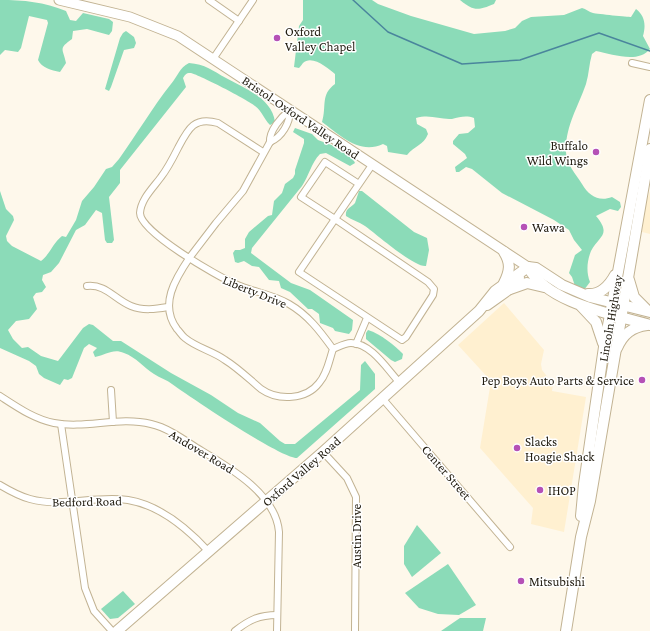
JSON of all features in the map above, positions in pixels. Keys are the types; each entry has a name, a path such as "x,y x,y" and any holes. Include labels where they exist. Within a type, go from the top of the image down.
{"main road":[{"name":"Bristol-Oxford Valley Road","path":"59,0 143,21 178,36 528,267"},
{"name":"Lincoln Highway","path":"581,537 582,499 604,346 650,100"},
{"name":"Lincoln Highway","path":"566,631 581,537 590,501 613,357 650,149"},
{"path":"504,252 508,258 510,267 506,287 527,283 547,288 611,308 620,316 650,325"},
{"path":"528,267 532,274 547,288"},
{"path":"528,267 536,268 562,284 578,298 586,311 596,322 604,346"},
{"name":"Oxford Valley Road","path":"117,631 323,452 482,308 495,291 506,287 528,267"},
{"path":"578,298 598,293 608,286 618,272"},
{"path":"628,274 629,285 634,297 643,308 650,312"},
{"path":"611,308 622,306 650,312"},
{"path":"613,357 620,341 628,332 639,326 650,325"}],"street":[{"path":"209,0 239,21"},
{"path":"213,59 253,0"},
{"path":"632,63 650,67"},
{"path":"290,110 290,119 277,139 270,142 263,152 243,191 190,257 176,279 168,307 174,324 184,338 224,359 262,389 276,396 288,398 305,393 319,384 327,369 333,349 350,343 356,344 370,351 399,382"},
{"name":"Liberty Drive","path":"263,152 218,123 204,120 198,121 191,127 171,162 141,205 141,221 150,230 206,269 237,285 262,292 288,303 307,316 322,333 333,349"},
{"path":"359,184 325,162 301,197 336,219 428,282 434,289 433,296 406,337 402,340 299,272 336,219 372,165"},
{"path":"87,286 97,285 130,306 156,310 168,307"},
{"path":"356,344 367,318"},
{"path":"111,390 113,422"},
{"name":"Andover Road","path":"0,396 40,419 61,424 113,422 151,424 173,433 238,473 276,514 279,525 277,631"},
{"name":"Center Street","path":"382,398 510,547"},
{"path":"61,424 88,599 97,615 112,631"},
{"name":"Austin Drive","path":"323,452 347,478 356,497 355,631"},
{"name":"Bedford Road","path":"0,485 31,500 49,502 112,499 126,500 142,504 188,531 209,552"},
{"path":"234,631 247,621 257,616 277,615"}],"shaded area":[{"path":"650,191 650,234 642,232 645,206"},
{"path":"504,303 544,350 541,364 542,370 553,384 552,391 586,397 564,532 531,524 533,508 480,448 491,381 458,345"}],"green space":[{"path":"0,0 26,1 50,5 66,11 70,20 76,21 83,13 109,19 113,22 112,31 109,35 87,29 73,31 72,39 63,47 66,63 60,72 44,67 38,60 48,23 47,20 29,16 21,48 18,52 5,50 0,55"},
{"path":"303,0 372,0 378,4 411,16 474,34 505,31 515,28 522,21 531,17 564,15 582,8 593,13 629,17 631,17 636,9 639,12 644,21 643,36 650,49 645,54 632,57 617,56 596,51 592,54 586,84 573,117 566,143 566,156 568,161 588,192 595,197 603,199 612,197 620,202 621,207 618,211 610,209 596,216 601,222 604,231 591,251 588,263 590,282 584,290 575,286 569,273 575,255 582,250 574,240 569,230 554,220 502,193 472,169 466,167 459,172 456,172 455,167 467,158 465,154 453,144 453,141 459,134 468,133 475,127 474,118 466,116 452,119 431,117 416,118 417,124 426,129 428,134 424,141 407,155 388,152 387,146 383,144 374,147 366,147 350,142 322,122 327,92 335,84 335,74 320,63 311,60 303,63 299,68 294,67 299,26 303,20"},
{"path":"460,0 496,0 494,4 476,9"},
{"path":"126,31 134,37 136,43 134,48 124,50 109,91 105,89 120,38"},
{"path":"189,63 209,68 249,90 269,106 275,122 270,125 257,108 233,93 194,74 186,74 183,78 186,87 120,170 120,183 109,197 114,240 112,243 107,243 105,240 102,213 96,210 85,225 76,230 59,263 51,272 43,275 42,280 46,287 42,292 36,293 33,297 37,309 29,319 16,321 8,330 13,339 22,348 28,347 41,356 58,361 83,328 89,324 93,325 113,341 121,341 238,413 260,423 285,444 295,444 360,390 361,365 365,361 375,374 375,389 297,458 288,456 274,449 170,383 150,372 132,357 124,353 116,351 95,357 93,352 97,348 89,344 84,348 72,378 68,380 64,379 60,385 44,378 39,374 36,366 29,361 0,348 0,191 6,209 13,216 14,220 6,236 7,241 12,246 41,261 62,236 66,237 76,220 82,201 106,169 112,167 119,159 157,102 181,70"},
{"path":"295,128 312,134 318,140 334,146 353,159 355,163 350,166 326,153 320,154 314,161 302,186 252,248 251,253 291,283 310,290 353,320 352,330 349,334 335,331 333,328 320,323 319,314 312,309 308,309 290,292 281,288 279,281 269,280 259,267 252,266 244,261 238,263 235,262 233,253 235,250 245,248 245,239 249,232 268,216 272,215 274,201 282,193 285,184 293,178 295,174 304,139 293,132"},
{"path":"359,191 362,191 414,232 427,238 429,250 426,266 413,262 365,226 346,216 347,210 355,203"},
{"path":"368,330 382,337 396,347 403,354 402,359 395,362 391,360 366,339 366,333"},
{"path":"417,525 441,553 412,577 404,564 404,546"},
{"path":"448,564 476,605 459,615 438,614 419,608 405,593"},
{"path":"123,591 135,604 118,618 110,619 101,609"},
{"path":"460,618 486,618 483,631 441,631"}],"waterway":[{"path":"353,0 388,32 462,64 520,60 599,33 650,51"}],"place":[{"name":"Oxford Valley Chapel","path":"277,38"},
{"name":"Buffalo Wild Wings","path":"596,152"},
{"name":"Wawa","path":"524,227"},
{"name":"Pep Boys Auto Parts & Service","path":"642,380"},
{"name":"Slacks Hoagie Shack","path":"517,448"},
{"name":"IHOP","path":"540,490"},
{"name":"Mitsubishi","path":"521,581"}]}
